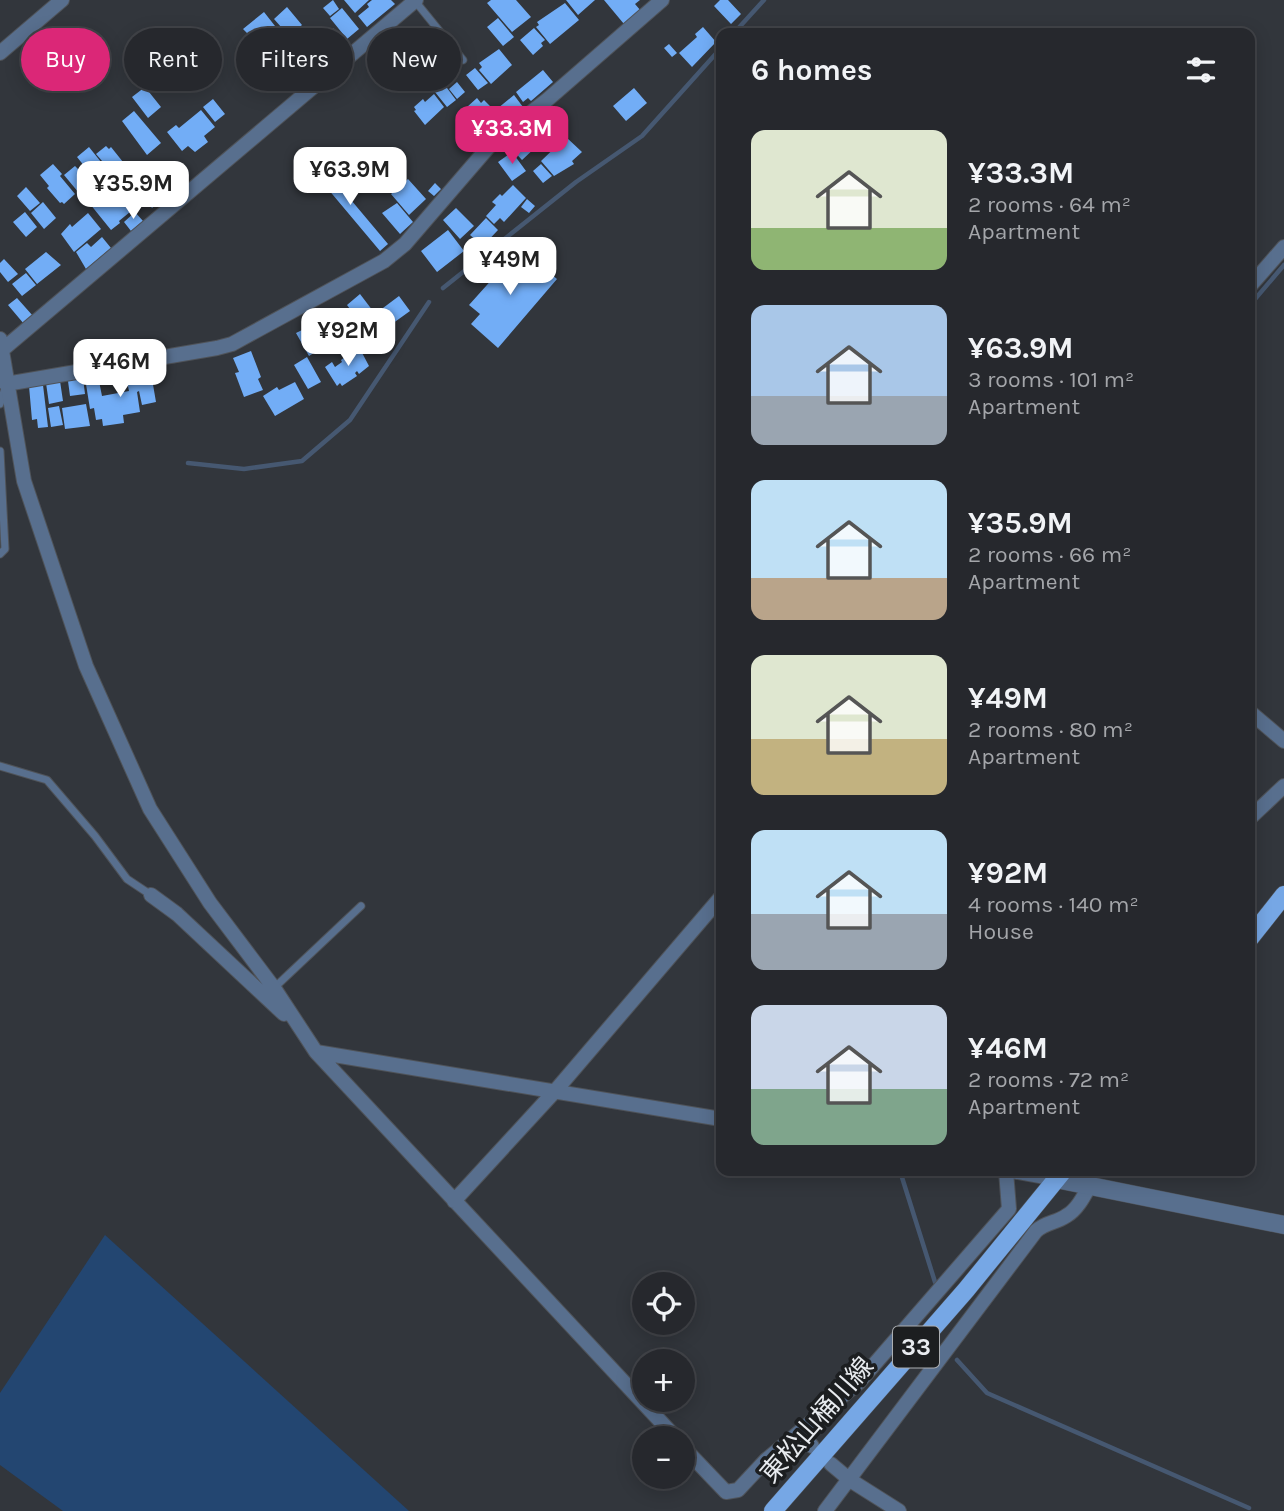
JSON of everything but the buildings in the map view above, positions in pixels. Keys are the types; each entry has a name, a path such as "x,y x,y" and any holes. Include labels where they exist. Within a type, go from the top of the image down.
{"main road":[{"path":"1255,932 1284,895"},
{"name":"東松山桶川線","path":"773,1511 966,1290 1058,1176"}],"street":[{"path":"0,53 62,0"},
{"path":"415,0 1,345 6,384 24,481 91,678 150,808 210,903 274,988 316,1052 665,1426"},
{"path":"6,384 232,344 384,261 405,244 492,144 662,0"},
{"path":"1255,280 1284,247"},
{"path":"1255,716 1284,741"},
{"path":"1255,813 1284,786"},
{"path":"151,895 177,914 301,1029"},
{"path":"454,1201 556,1090 716,903"},
{"path":"316,1052 716,1118"},
{"path":"695,1460 726,1493 738,1490 766,1460 859,1382 1009,1209 1006,1176"},
{"path":"1062,1176 1090,1185 1284,1225"},
{"path":"825,1511 1037,1231 1047,1222 1070,1214 1090,1185"},
{"path":"799,1433 813,1446"},
{"path":"831,1464 850,1480 899,1511"}],"lane":[{"path":"415,0 463,60"},
{"path":"0,404 6,384"},
{"path":"0,451 5,549 0,554"},
{"path":"0,766 47,780 95,836 127,879 151,895"},
{"path":"274,988 361,906"}],"shaded area":[{"path":"105,1235 409,1511 63,1511 0,1465 0,1393"}],"waterway":[{"path":"739,28 764,0"},
{"path":"443,288 576,182 642,136 716,54"},
{"path":"1255,299 1284,265"},
{"path":"188,463 244,469 302,461 350,420 429,302"},
{"path":"902,1176 935,1282"},
{"path":"957,1360 987,1393 1249,1508"}]}
